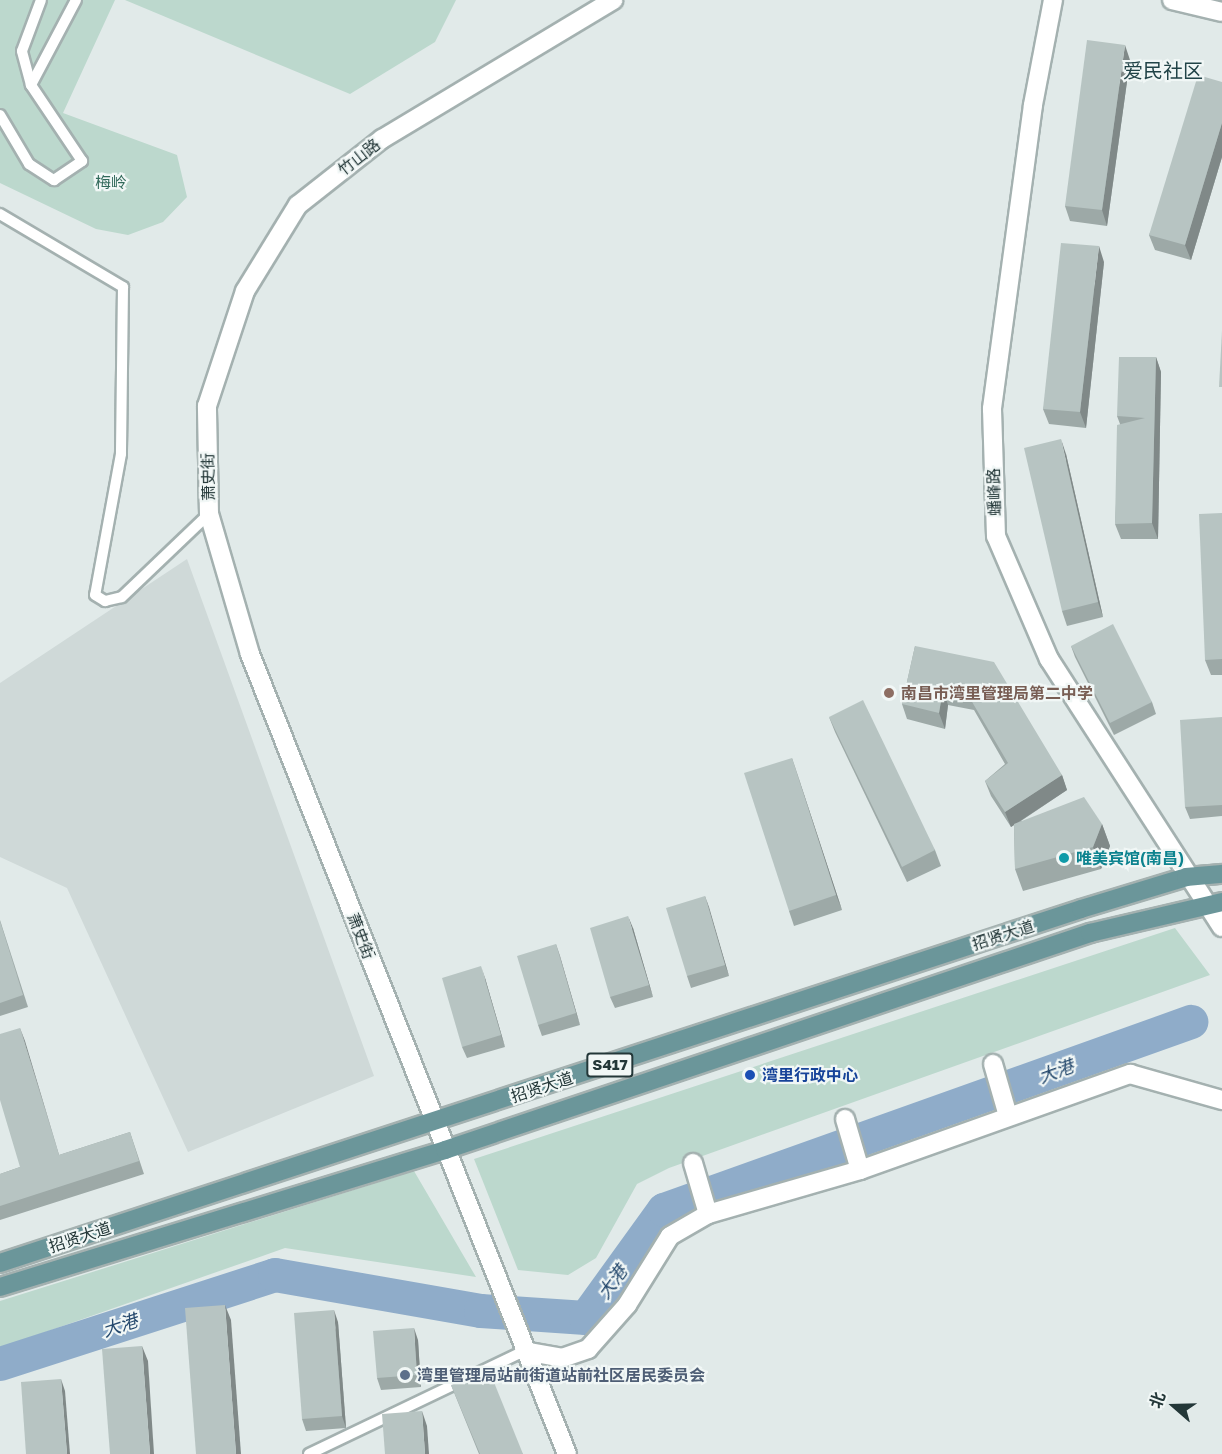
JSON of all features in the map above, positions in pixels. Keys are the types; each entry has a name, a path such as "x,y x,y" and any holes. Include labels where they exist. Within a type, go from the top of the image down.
{"main road":[{"name":"招贤大道","path":"0,1263 1186,878 1222,874"},
{"name":"招贤大道","path":"0,1287 445,1150 1090,933 1203,903 1222,902"}],"street":[{"name":"竹山路","path":"207,406 245,291 298,205 382,140 613,0"},
{"name":"蟠峰路","path":"1053,0 1033,105 992,409 996,536 1049,659 1186,878 1222,927"},
{"path":"1172,0 1222,12"},
{"name":"萧史街","path":"207,406 209,514 250,654 567,1454"},
{"path":"993,1064 1008,1116"},
{"path":"524,1350 562,1358 588,1349 627,1305 670,1236 708,1214 860,1170 1130,1074 1222,1100"},
{"path":"845,1119 860,1170"},
{"path":"693,1163 708,1214"}],"lane":[{"path":"0,115 29,164 54,180 82,161 31,85 22,51 41,0"},
{"path":"31,85 76,0"},
{"path":"0,214 123,287 121,454 95,595 105,601 122,597 209,514"},
{"path":"309,1454 524,1350"}],"shaded area":[{"path":"187,559 374,1076 188,1152 67,888 0,857 0,683"}],"green space":[{"name":"梅岭","path":"0,0 115,0 63,113 177,155 187,197 163,222 128,235 96,229 0,183"},
{"path":"125,0 456,0 435,42 350,94"},
{"path":"1175,928 1210,975 669,1168 637,1184 596,1258 568,1275 518,1270 474,1159"},
{"path":"414,1171 476,1277 285,1248 0,1348 0,1301"}],"building":[{"path":"1087,40 1125,45 1102,210 1065,206"},
{"path":"1198,75 1222,82 1222,123 1185,245 1149,235"},
{"path":"1061,243 1099,246 1080,412 1043,409"},
{"path":"1222,331 1222,387 1219,387"},
{"path":"1119,357 1156,357 1152,523 1115,524 1117,425 1145,418 1117,416"},
{"path":"1061,439 1098,602 1062,611 1024,448"},
{"path":"1222,513 1222,659 1205,660 1199,514"},
{"path":"1113,624 1152,702 1110,723 1071,646"},
{"path":"915,646 994,662 1062,775 1005,812 985,781 1008,763 968,695 943,689 939,713 902,704"},
{"path":"863,700 935,850 902,867 829,717"},
{"path":"1222,717 1222,805 1185,807 1180,720"},
{"path":"792,758 836,895 789,911 744,773"},
{"path":"1084,797 1102,824 1093,847 1015,869 1014,824"},
{"path":"705,896 725,965 687,976 666,908"},
{"path":"628,916 649,985 610,997 590,928"},
{"path":"0,921 23,995 0,1003"},
{"path":"556,944 576,1013 538,1025 517,956"},
{"path":"481,966 501,1035 462,1047 442,978"},
{"path":"20,1028 59,1155 130,1132 139,1161 0,1206 0,1174 20,1167 0,1100 0,1034"},
{"path":"225,1305 236,1454 196,1454 185,1308"},
{"path":"334,1310 342,1416 302,1419 294,1313"},
{"path":"414,1328 417,1375 377,1378 373,1331"},
{"path":"142,1346 150,1454 110,1454 102,1349"},
{"path":"489,1370 523,1454 480,1454 451,1385"},
{"path":"61,1379 67,1454 26,1454 21,1382"},
{"path":"422,1411 425,1454 385,1454 382,1414"}],"waterway":[{"name":"大港","path":"0,1364 275,1275 481,1311 586,1318 664,1210 1191,1022"}],"place":[{"name":"南昌市湾里管理局第二中学","path":"889,693"},
{"name":"唯美宾馆(南昌)","path":"1064,858"},
{"name":"湾里行政中心","path":"750,1075"},
{"name":"湾里管理局站前街道站前社区居民委员会","path":"405,1375"}],"district":[{"name":"爱民社区","path":"1163,70"}]}
